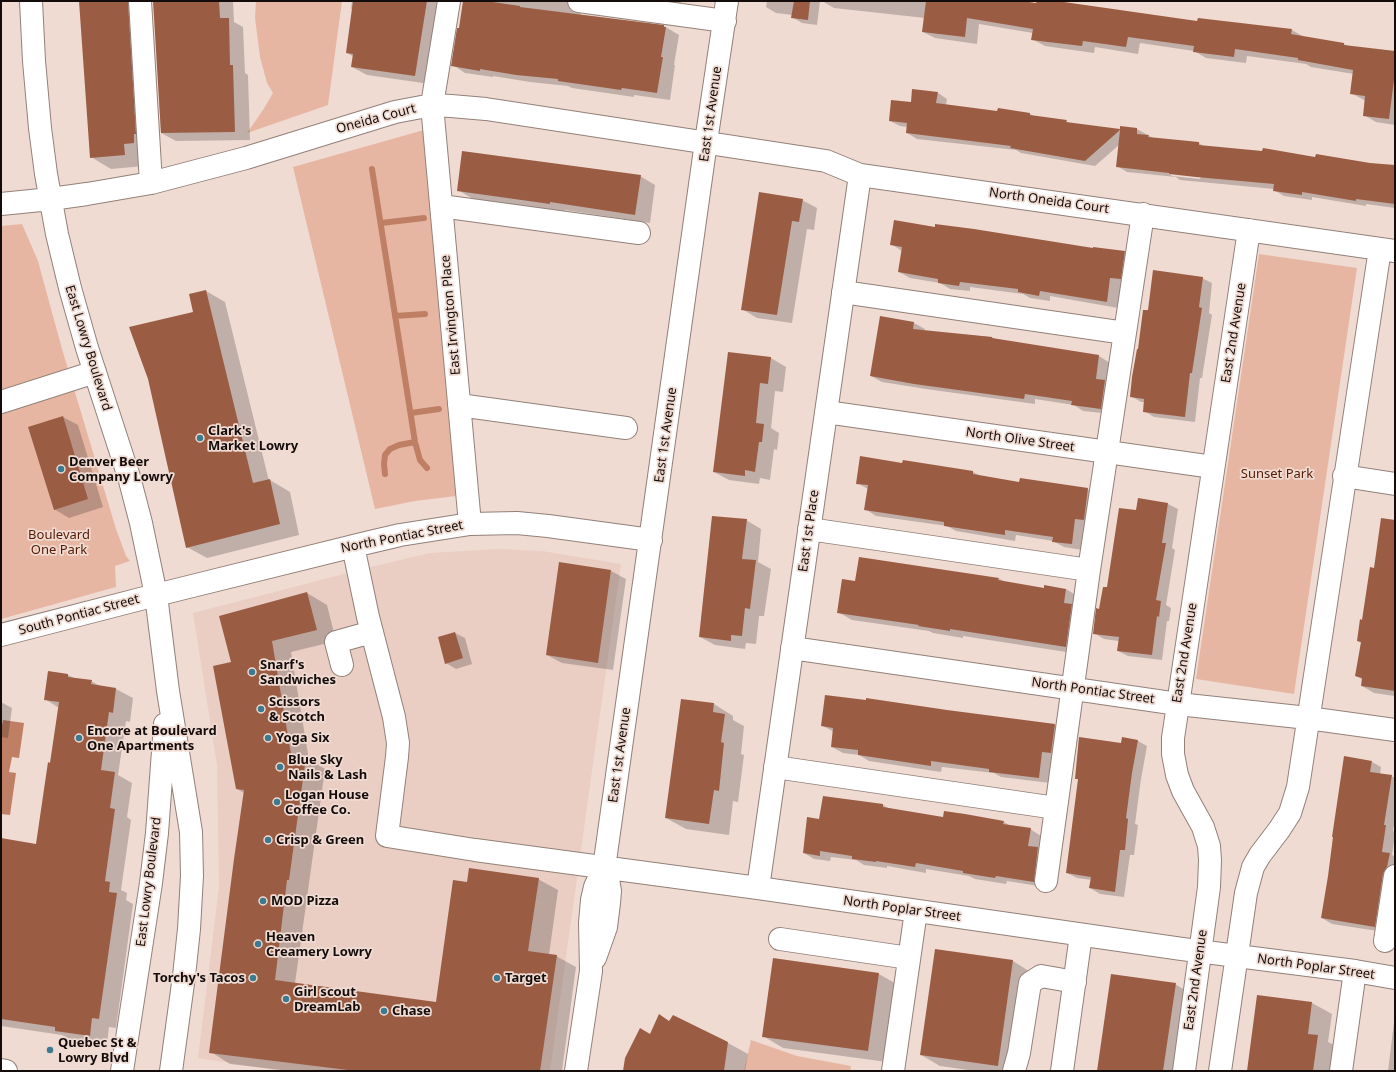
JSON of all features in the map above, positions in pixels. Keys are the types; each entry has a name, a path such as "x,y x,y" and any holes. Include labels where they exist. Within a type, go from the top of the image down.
{"street":[{"name":"East Lowry Boulevard","path":"31,1 38,107 43,152 51,200 66,275 129,478 141,523 156,595 168,691 191,832 192,861 189,929 171,1071"},
{"path":"140,1 151,182"},
{"name":"East Irvington Place","path":"449,1 432,105 470,524"},
{"path":"579,1 726,11"},
{"name":"East 1st Avenue","path":"576,1071 591,971 590,924 592,900 594,887 604,868 706,142 726,11"},
{"name":"Oneida Court","path":"1,204 51,200 151,182 246,158 395,112 432,105 486,109 706,142"},
{"name":"North Oneida Court","path":"706,142 826,161 860,175 1143,214 1387,250"},
{"name":"East 1st Place","path":"758,888 860,175"},
{"path":"441,206 639,233"},
{"path":"1046,881 1090,570 1143,214"},
{"name":"East 2nd Avenue","path":"1184,1071 1209,888 1210,860 1209,846 1203,827 1183,791 1175,768 1173,738 1249,230"},
{"path":"1220,1071 1246,893 1253,867 1264,849 1280,830 1290,813 1298,788 1344,476 1387,250"},
{"path":"843,292 1125,333"},
{"path":"1,402 95,372"},
{"path":"459,405 626,428"},
{"name":"North Olive Street","path":"826,412 1213,467"},
{"path":"1344,476 1395,484"},
{"name":"North Pontiac Street","path":"156,595 400,535 470,524 517,523 651,540"},
{"path":"809,529 1090,570"},
{"path":"342,665 336,642 372,632 353,546"},
{"name":"South Pontiac Street","path":"1,635 156,595"},
{"name":"North Poplar Street","path":"372,632 394,717 398,743 387,836 468,849 758,888 1200,952 1355,971 1395,978"},
{"name":"North Pontiac Street","path":"792,648 1178,704 1308,718 1395,730"},
{"name":"East Lowry Boulevard","path":"122,1071 151,883 157,833 168,691"},
{"path":"775,767 1056,808"},
{"path":"1385,942 1395,876"},
{"path":"893,1071 916,911"},
{"path":"1062,1071 1081,935"},
{"path":"780,939 909,958"},
{"path":"1341,1071 1355,971"},
{"path":"1014,1071 1019,1053 1030,982 1041,976 1075,982"},
{"path":"1,1070 6,1071"}],"shaded area":[{"path":"499,549 542,551 621,564 550,1071 281,1071 198,1058 219,887 217,765 193,613 430,553"},
{"path":"3,720 24,723 19,758 12,757 9,772 16,773 10,815 1,814 1,731"}],"green space":[{"path":"256,1 342,1 328,105 247,133 273,93 267,83 260,57 255,18"},
{"path":"424,130 456,496 415,501 375,509 293,167"},
{"name":"Boulevard One Park","path":"22,224 38,261 62,349 116,529 126,556 130,561 115,566 116,587 1,619 1,226"},
{"name":"Sunset Park","path":"1259,254 1357,268 1294,694 1196,679"},
{"path":"751,1040 797,1056 851,1066 850,1071 744,1071"}],"building":[{"path":"79,1 128,1 136,134 134,134 134,143 124,144 125,155 90,158"},
{"path":"153,1 219,1 220,18 229,18 230,65 233,65 235,132 161,133"},
{"path":"353,1 427,1 415,76 351,67 353,54 346,53"},
{"path":"463,1 486,1 520,7 664,25 664,27 666,27 661,57 663,57 657,93 622,88 621,90 558,81 558,79 516,75 480,69 480,71 451,66"},
{"path":"794,1 810,1 808,20 791,18"},
{"path":"926,1 1022,1 1036,3 1037,1 1057,1 1197,21 1198,18 1292,29 1291,34 1344,43 1344,45 1395,51 1395,72 1389,119 1363,116 1365,96 1350,94 1353,70 1298,60 1298,58 1235,49 1234,57 1193,52 1194,46 1128,37 1126,47 1083,41 1082,46 1031,40 1033,29 967,18 965,37 922,32"},
{"path":"912,89 938,92 936,103 997,111 998,108 1030,113 1030,115 1067,120 1066,122 1120,129 1120,126 1137,128 1137,134 1149,135 1148,137 1199,142 1199,145 1262,151 1263,148 1315,157 1316,154 1370,163 1395,165 1395,204 1356,199 1356,201 1302,192 1302,195 1273,191 1274,184 1196,177 1116,167 1120,130 1085,161 1010,148 1011,146 906,133 907,123 889,121 891,100 911,102"},
{"path":"462,151 641,175 635,215 550,202 550,204 457,191"},
{"path":"759,192 803,199 799,222 792,221 777,315 741,310"},
{"path":"894,220 935,227 935,224 974,229 1093,248 1125,251 1121,279 1110,278 1107,302 1040,291 1039,296 1018,292 1018,289 960,282 959,286 938,283 938,279 898,272 902,247 890,245"},
{"path":"1153,270 1203,277 1199,307 1202,308 1192,373 1190,373 1185,417 1143,412 1144,399 1130,397 1143,310 1148,310"},
{"path":"206,290 253,483 270,479 280,524 186,548 148,379 129,327 193,312 189,294"},
{"path":"880,316 914,322 913,329 992,337 1099,355 1096,379 1105,380 1101,409 1071,405 1072,401 1025,394 1024,399 914,384 870,376"},
{"path":"728,352 771,357 768,384 760,383 756,423 764,424 762,442 759,442 755,472 745,470 745,476 713,472"},
{"path":"63,416 88,499 54,510 28,427"},
{"path":"860,456 902,463 903,460 973,471 973,474 1019,482 1020,478 1088,488 1084,520 1075,519 1072,544 1052,542 1053,537 1005,530 1005,535 944,526 944,522 864,510 868,485 856,484"},
{"path":"1138,498 1168,503 1162,543 1166,543 1156,600 1161,601 1159,617 1157,616 1152,655 1117,651 1119,637 1093,634 1096,608 1099,609 1103,587 1107,587 1119,508 1136,510"},
{"path":"712,516 747,519 742,559 756,560 750,609 745,608 742,636 731,635 731,641 699,637"},
{"path":"1381,518 1395,520 1395,691 1361,686 1362,678 1355,676 1361,642 1357,641 1360,619 1362,620 1370,567 1374,568"},
{"path":"859,557 999,578 998,580 1044,588 1044,585 1066,589 1064,603 1072,604 1066,647 950,629 950,631 837,613 842,579 855,581"},
{"path":"559,562 611,570 598,663 546,655"},
{"path":"307,592 317,630 272,641 291,754 306,757 289,880 287,880 275,980 436,1002 453,880 467,882 469,868 539,878 528,951 557,955 540,1071 356,1071 209,1053 244,790 236,789 213,666 231,662 219,616"},
{"path":"455,632 463,658 445,664 438,637"},
{"path":"48,671 68,674 68,677 92,680 91,684 116,688 113,713 109,712 101,770 115,772 110,808 115,809 105,881 110,882 109,892 117,893 99,1019 92,1018 90,1036 55,1031 55,1027 1,1019 1,838 36,844 48,762 50,763 59,702 44,700"},
{"path":"825,695 866,700 866,698 1055,724 1051,753 1042,752 1039,778 989,772 989,769 931,761 931,766 858,755 858,750 831,747 833,728 821,726"},
{"path":"681,699 714,703 713,712 725,714 721,742 724,743 719,791 714,790 709,824 665,818"},
{"path":"1079,737 1121,743 1122,737 1138,740 1126,818 1128,819 1125,850 1120,850 1115,892 1089,888 1091,877 1066,873 1078,779 1075,779"},
{"path":"1344,756 1372,761 1370,772 1392,775 1384,825 1386,825 1382,852 1390,853 1387,867 1383,874 1375,927 1321,918"},
{"path":"823,796 883,804 883,807 943,817 944,811 965,814 1004,821 1003,824 1031,828 1028,846 1038,847 1034,882 963,873 963,871 916,863 915,867 852,859 852,856 820,851 820,856 803,853 807,817 819,819"},
{"path":"935,949 1013,960 998,1066 920,1055"},
{"path":"773,958 879,973 868,1051 762,1037"},
{"path":"1111,974 1176,983 1163,1071 1097,1071"},
{"path":"1257,995 1312,1002 1308,1034 1318,1035 1313,1071 1247,1071"},
{"path":"659,1014 669,1021 673,1015 728,1042 724,1071 623,1071 625,1058 640,1028 650,1034"}],"waterway":[{"path":"372,169 415,442 420,460 427,468"},
{"path":"381,223 424,218"},
{"path":"395,316 425,314"},
{"path":"411,413 439,409"},
{"path":"385,474 385,455 390,449 399,445 415,442"}],"place":[{"name":"Clark's Market Lowry","path":"200,438"},
{"name":"Denver Beer Company Lowry","path":"61,469"},
{"name":"Snarf's Sandwiches","path":"252,672"},
{"name":"Scissors & Scotch","path":"261,709"},
{"name":"Encore at Boulevard One Apartments","path":"79,738"},
{"name":"Yoga Six","path":"268,738"},
{"name":"Blue Sky Nails & Lash","path":"280,767"},
{"name":"Logan House Coffee Co.","path":"277,802"},
{"name":"Crisp & Green","path":"268,840"},
{"name":"MOD Pizza","path":"263,901"},
{"name":"Heaven Creamery Lowry","path":"258,944"},
{"name":"Torchy's Tacos","path":"253,978"},
{"name":"Target","path":"497,978"},
{"name":"Girl scout DreamLab","path":"286,999"},
{"name":"Chase","path":"384,1011"},
{"name":"Quebec St & Lowry Blvd","path":"50,1050"}]}
